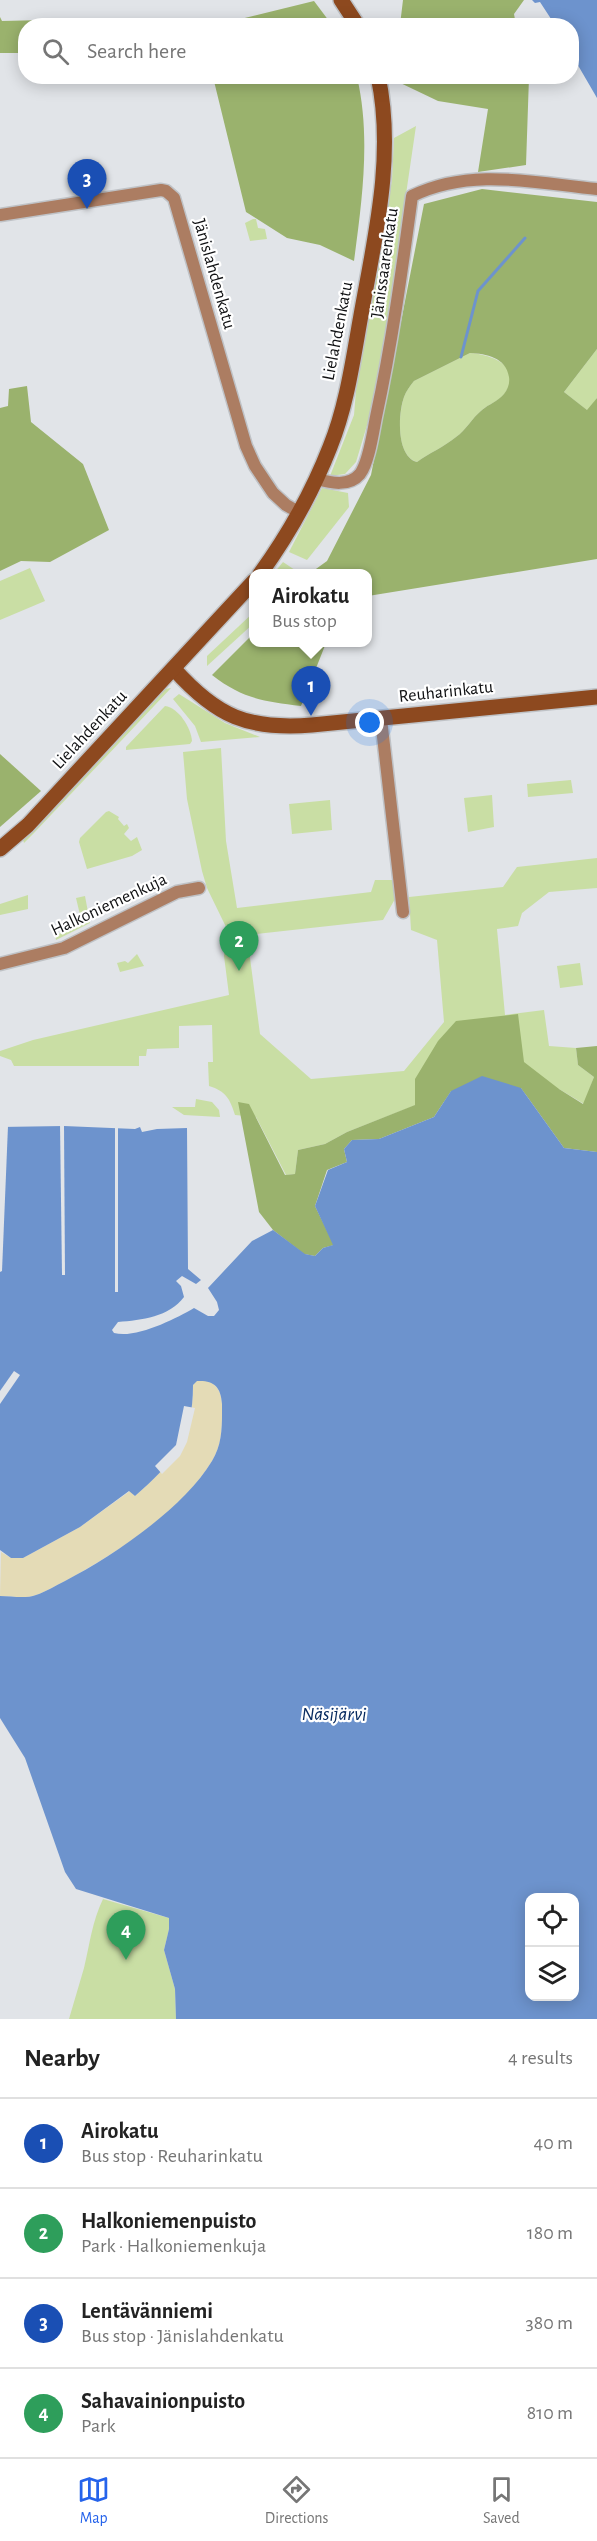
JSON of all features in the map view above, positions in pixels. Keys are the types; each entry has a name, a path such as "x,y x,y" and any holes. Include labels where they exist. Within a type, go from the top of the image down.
{"street":[{"path":"341,0 353,18"},
{"name":"Lielahdenkatu","path":"263,569 300,513 317,479 338,427 373,248 384,178 385,140 379,84"},
{"name":"Jänissaarenkatu","path":"317,479 331,483 348,482 359,475 363,469 388,361 412,196 448,182 485,178 597,189"},
{"name":"Jänislahdenkatu","path":"0,215 160,190 170,193 174,198 246,447 255,466 273,493 286,505 300,513"},
{"name":"Lielahdenkatu","path":"0,849 28,825 249,586"},
{"name":"Reuharinkatu","path":"174,669 217,707 235,718 256,724 287,727 597,697"},
{"path":"381,718 403,912"},
{"name":"Halkoniemenkuja","path":"0,964 64,948 177,892 199,888"}],"green space":[{"path":"403,0 524,0 514,14 515,18 401,18"},
{"path":"314,1 327,18 245,18"},
{"path":"0,17 2,21 18,21 18,53 0,53"},
{"path":"215,84 358,84 364,122 364,169 354,261 320,245 287,238 246,212"},
{"path":"402,84 529,84 526,165 478,172 488,109 438,101"},
{"path":"416,126 382,358 371,412 356,462 345,474 330,476 354,415 357,378 392,180 394,138"},
{"path":"482,189 597,202 597,349 564,392 587,410 597,398 597,559 372,595 372,569 316,569 327,561 371,475 424,204","holes":["470,353 489,356 500,361 507,370 509,379 505,392 499,399 478,413 451,441 417,462 410,458 402,443 400,423 404,397 414,381"]},
{"path":"256,219 258,228 265,229 267,239 250,241 245,223"},
{"path":"597,349 597,398 588,411 564,392"},
{"path":"470,353 493,358 506,367 510,373 507,390 499,399 478,413 460,434 417,462 405,452 400,434 402,405 406,393 414,381"},
{"path":"27,386 31,422 83,464 109,530 50,562 21,561 0,571 0,408 8,406 9,389"},
{"path":"322,488 348,493 349,507 307,560 289,552"},
{"path":"283,562 294,569 277,569"},
{"path":"30,568 45,601 0,620 0,581"},
{"path":"249,617 249,628 207,666 207,656"},
{"path":"249,638 249,647 324,647 301,706 254,698 212,675"},
{"path":"171,688 24,843 23,840 165,689"},
{"path":"179,694 225,723 260,737 201,742 195,726 173,699"},
{"path":"165,706 175,710 187,725 192,741 190,744 126,750 126,747"},
{"path":"221,748 226,841 237,908 371,892 375,880 393,880 395,899 383,920 247,935 260,1034 311,1079 404,1071 444,1022 437,940 411,930 409,897 503,887 517,867 597,858 597,888 549,892 522,913 518,926 497,929 505,1015 544,1010 549,1046 576,1048 578,1065 594,1077 584,1104 559,1089 416,1105 347,1132 325,1144 298,1150 295,1174 286,1175 256,1117 235,1115 226,1096 220,1090 209,1086 208,1062 213,1062 212,1025 179,1026 179,1048 147,1049 146,1056 139,1056 139,1066 14,1066 11,1060 0,1056 0,1051 33,1040 229,995 224,956 226,927 207,888 202,871 187,799 183,752"},
{"path":"0,754 41,791 0,827"},
{"path":"571,780 573,793 528,797 527,784"},
{"path":"492,795 494,827 468,832 464,798"},
{"path":"330,800 332,830 292,834 289,804"},
{"path":"109,811 119,817 118,819 124,826 127,824 129,828 124,834 131,841 137,837 142,850 132,856 87,869 79,842 80,838"},
{"path":"28,895 28,909 0,915 0,904"},
{"path":"85,896 90,923 56,940 55,935 62,933 61,924 81,919 76,898"},
{"path":"137,954 144,966 120,972 117,963 125,961 128,963"},
{"path":"580,963 583,985 560,988 557,966"},
{"path":"518,1014 524,1062 583,1104 594,1077 578,1065 576,1048 597,1046 597,1152 564,1148 521,1088 451,1091 434,1117 379,1139 352,1140 344,1149 347,1162 327,1170 315,1206 334,1245 323,1248 315,1256 304,1254 273,1230 259,1212 238,1102 249,1104 285,1175 295,1174 298,1150 325,1144 347,1132 415,1105 415,1079 438,1041 456,1021"},
{"path":"196,1099 212,1102 219,1110 220,1117 184,1115 172,1107 195,1107"},
{"path":"103,1899 169,1918 164,1950 175,1989 176,2019 69,2019 94,1924"}],"sand":[{"path":"197,1380 212,1383 220,1393 221,1433 212,1461 184,1497 166,1514 125,1545 65,1581 32,1596 0,1596 1,1552 11,1558 23,1558 80,1527 130,1491 135,1496 161,1472 179,1448 185,1435 192,1404 193,1385"}],"water":[{"path":"532,0 597,0 597,98 579,67 579,18 550,18 540,2 535,3"},
{"name":"Näsijärvi","path":"482,1076 521,1088 564,1148 597,1152 597,2019 176,2019 175,1989 164,1950 169,1918 76,1889 65,1872 25,1758 0,1718 0,1596 28,1597 47,1590 84,1571 166,1513 200,1479 216,1454 221,1433 221,1398 218,1389 212,1383 197,1381 193,1385 189,1420 179,1448 161,1472 135,1496 129,1491 80,1527 23,1558 11,1558 0,1550 0,1127 64,1126 135,1129 140,1127 142,1132 187,1128 188,1269 201,1280 196,1284 182,1276 176,1281 181,1286 184,1297 178,1304 154,1316 118,1322 112,1330 114,1333 123,1334 155,1327 194,1308 208,1316 214,1316 219,1310 208,1288 252,1241 273,1230 305,1254 315,1256 323,1248 333,1245 315,1206 328,1170 347,1162 344,1149 352,1140 379,1139 434,1117 451,1091"}],"pier":[{"path":"60,1124 64,1126 65,1275 62,1275"},
{"path":"115,1125 118,1125 118,1292 115,1292"},
{"path":"0,1126 8,1126 2,1271 0,1272"},
{"path":"14,1371 20,1375 0,1404 0,1391"},
{"path":"184,1406 195,1408 187,1442 180,1456 162,1474 155,1466 176,1445"}],"waterway":[{"path":"461,357 478,291 525,238"}],"place":[{"name":"Lentävänniemi","path":"87,209"},
{"name":"Airokatu","path":"311,716"},
{"name":"Halkoniemenpuisto","path":"239,971"},
{"name":"Sahavainionpuisto","path":"126,1960"}]}
